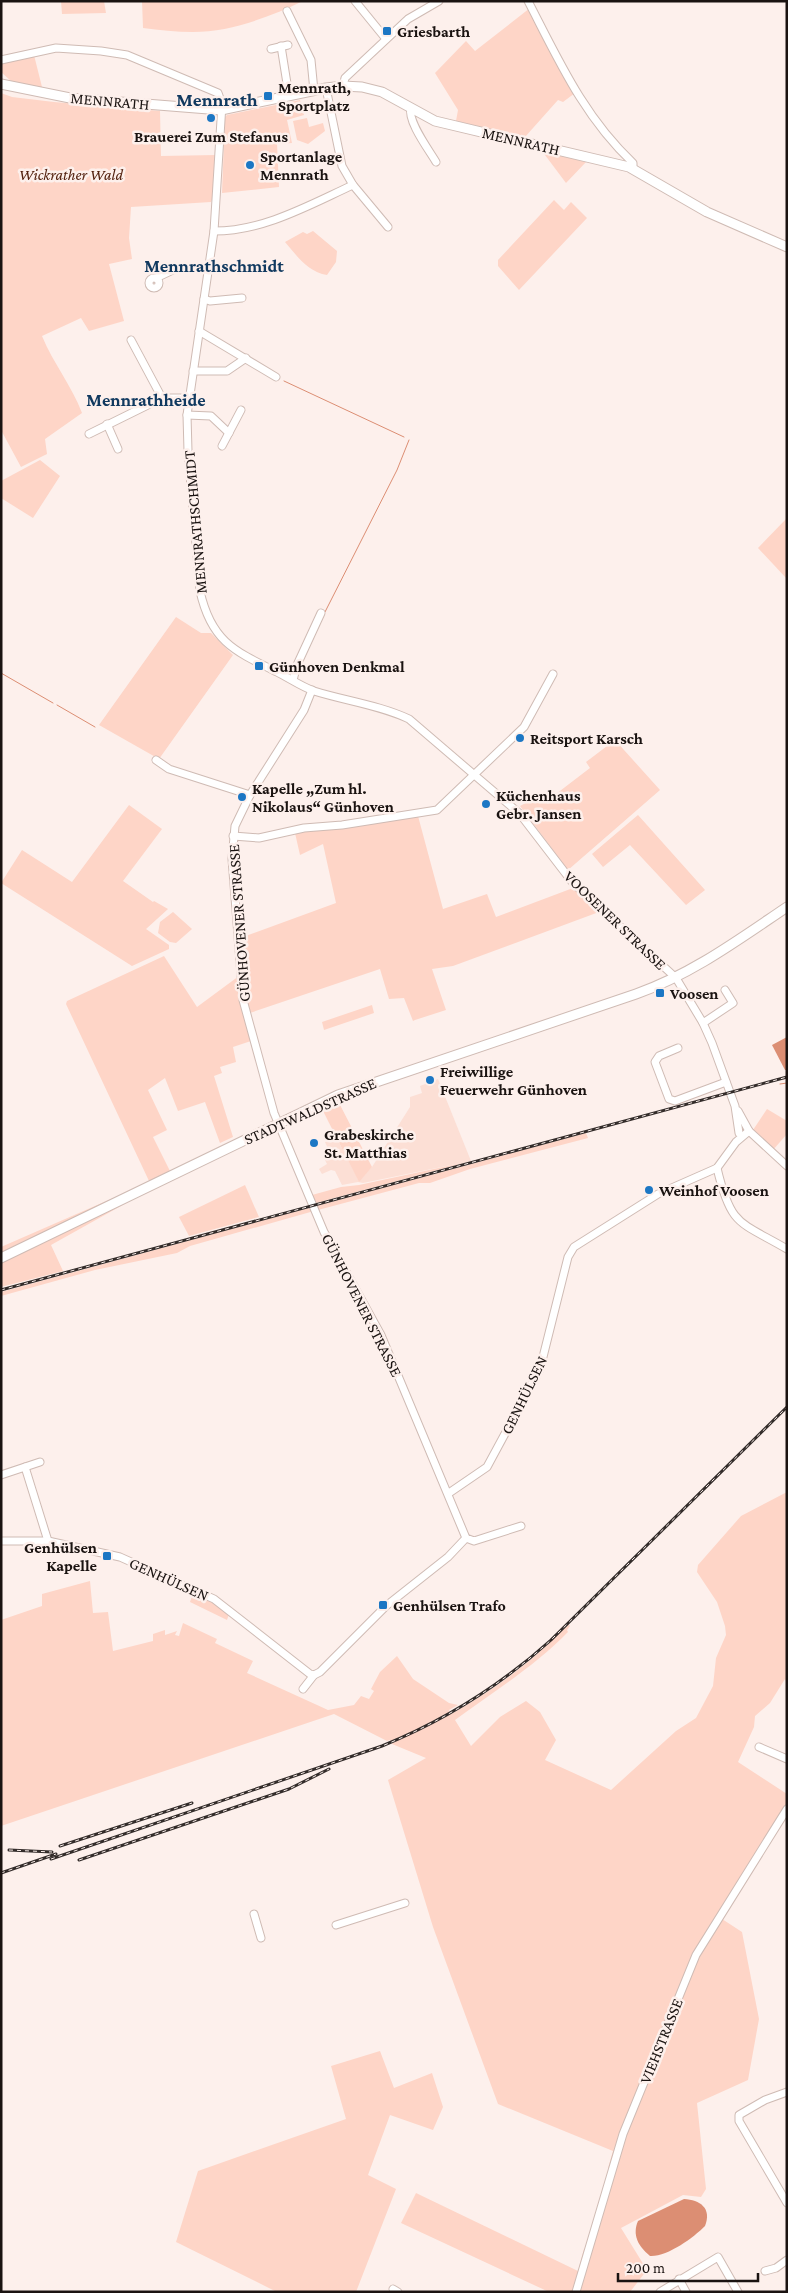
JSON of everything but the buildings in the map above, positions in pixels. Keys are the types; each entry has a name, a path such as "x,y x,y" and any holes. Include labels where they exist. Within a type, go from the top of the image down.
{"main road":[{"name":"MENNRATH","path":"1,84 70,98 221,110 326,88 343,86 362,87 382,92 435,121 604,160 633,169 708,212 787,247"},
{"name":"STADTWALDSTRASSE","path":"1,1258 352,1089 627,998 676,978 714,956 787,907"}],"street":[{"path":"355,1 386,39"},
{"path":"343,86 345,78 408,19 439,1"},
{"path":"528,1 588,111 603,132 633,164 633,169"},
{"path":"287,11 311,60 314,91"},
{"path":"271,49 285,45 289,96"},
{"path":"1,60 56,48 127,56 214,89 222,98 221,110"},
{"path":"326,88 342,166 353,185 388,227"},
{"path":"411,108 413,124 436,162"},
{"name":"MENNRATHSCHMIDT","path":"212,627 204,610 200,591 188,451 187,415 214,231 221,110"},
{"path":"214,231 225,231 281,218 353,185"},
{"path":"156,278 175,269 208,269"},
{"path":"204,299 210,301 242,298"},
{"path":"199,331 276,377"},
{"path":"132,340 162,398"},
{"path":"192,371 227,371 246,358"},
{"path":"89,434 162,398 188,398"},
{"path":"222,446 241,410"},
{"path":"187,415 211,416 229,433"},
{"path":"215,420 234,422"},
{"path":"107,424 118,449"},
{"path":"293,680 297,666 321,613"},
{"name":"VOOSENER STRASSE","path":"212,627 223,642 239,654 312,690 395,713 409,720 520,814 573,883 676,978"},
{"path":"233,836 259,838 304,828 437,810 524,727 553,674"},
{"name":"GÜNHOVENER STRASSE","path":"312,690 304,710 250,795 235,826 232,859 243,1000 274,1113 324,1232 381,1335 449,1493"},
{"path":"156,760 169,769 250,795"},
{"path":"676,978 703,1023 735,1106 747,1128 787,1166"},
{"path":"703,1023 733,1003 725,990"},
{"path":"678,1048 659,1056 655,1062 669,1099 675,1101 726,1082"},
{"path":"735,1106 739,1133 736,1142"},
{"path":"739,1133 747,1128"},
{"path":"747,1128 717,1168 724,1196 737,1219 750,1230 787,1249"},
{"name":"GENHÜLSEN","path":"449,1493 487,1467 535,1377 545,1354 568,1257 574,1247 658,1194 717,1168"},
{"path":"1,1475 40,1462"},
{"path":"25,1467 48,1541"},
{"path":"449,1493 449,1502 466,1538 474,1541 521,1526"},
{"path":"303,1689 314,1675 320,1672 386,1606 448,1557 466,1538"},
{"name":"GENHÜLSEN","path":"1,1541 48,1541 120,1557 214,1599 310,1674 314,1675"},
{"path":"759,1748 787,1759"},
{"name":"VIEHSTRASSE","path":"576,2291 623,2134 696,1956 787,1810"},
{"path":"336,1925 405,1902"},
{"path":"254,1914 261,1938"},
{"path":"786,2199 739,2121 739,2115 764,2100 787,2092"},
{"path":"660,2292 718,2257 738,2292"},
{"path":"766,2271 776,2268 787,2260"},
{"path":"679,2279 686,2292"}],"shaded area":[{"path":"787,1037 787,1070 785,1070 772,1045"},
{"path":"438,1079 471,1161 363,1183 342,1185 335,1171 331,1170 322,1174 319,1169 327,1164 324,1158 331,1155 325,1142 336,1137 359,1181 372,1167 410,1107 410,1097 422,1093 420,1086"},
{"path":"684,2199 695,2201 703,2206 707,2214 705,2226 694,2236 672,2250 650,2256 637,2240 636,2226 638,2221"}],"green space":[{"path":"61,1 104,1 106,13 62,14"},
{"path":"142,1 303,1 277,13 250,22 221,29 193,32 143,28"},
{"path":"530,8 575,93 563,102 558,100 525,137 456,121 458,110 435,73 466,41 475,51"},
{"path":"34,55 43,91 11,81 1,72 1,63"},
{"name":"Wickrather Wald","path":"1,93 12,97 54,102 160,111 161,156 216,155 215,193 211,202 131,207 129,238 132,259 109,264 124,321 89,331 81,318 42,336 82,413 45,439 47,454 21,467 1,430"},
{"name":"Sportanlage Mennrath","path":"300,100 304,115 287,120 292,143 277,144 279,187 222,193 225,117 227,115"},
{"path":"307,118 309,127 323,123 325,131 308,144 297,140 293,121"},
{"path":"542,151 586,162 566,183"},
{"path":"554,200 564,210 571,202 587,218 519,290 498,266 498,260"},
{"path":"313,231 337,251 336,262 327,275 314,271 285,242 303,232 307,234"},
{"path":"40,460 60,476 33,518 1,498 1,481"},
{"path":"787,518 787,579 758,548"},
{"path":"176,617 201,633 211,633 233,655 159,759 99,725"},
{"path":"615,740 660,790 568,870 520,806 552,789 556,794 590,768 586,762"},
{"path":"129,805 162,829 123,881 153,902 168,909 146,929 169,945 169,949 132,966 1,883 22,850 72,882"},
{"path":"638,815 705,890 686,905 630,845 603,867 592,854"},
{"path":"418,816 443,909 487,894 496,917 573,888 599,912 453,966 432,969 446,1010 413,1021 404,998 389,999 380,969 244,1015 251,1041 233,1047 236,1062 220,1067 222,1073 214,1076 233,1137 220,1143 205,1102 178,1111 165,1078 148,1090 167,1130 153,1137 170,1171 149,1181 66,1004 67,1001 164,956 197,1007 243,973 240,938 336,903 323,844 300,855 295,833"},
{"path":"173,912 192,929 176,943 170,942 158,933 160,922"},
{"path":"372,1005 374,1013 324,1030 322,1022"},
{"path":"338,1101 372,1167 359,1182 322,1109"},
{"path":"767,1109 787,1121 787,1134 773,1150 753,1130"},
{"path":"586,1133 588,1138 470,1169 430,1183 419,1183 318,1210 316,1206"},
{"path":"471,1161 316,1203 312,1195 341,1187 359,1185"},
{"path":"143,1185 1,1254 1,1247"},
{"path":"245,1185 259,1217 189,1236 179,1217"},
{"path":"128,1202 51,1245 63,1271 1,1287 1,1263"},
{"path":"312,1207 314,1211 190,1246 177,1253 95,1270 1,1296 1,1292"},
{"path":"787,1492 787,1684 785,1679 770,1703 755,1716 754,1727 738,1762 787,1794 787,1806 719,1917 742,1932 759,2019 748,2080 697,2103 706,2189 701,2197 683,2195 621,2228 647,2270 630,2292 549,2292 401,2223 416,2193 578,2271 584,2249 592,2245 614,2169 608,2168 613,2151 498,2104 433,1927 388,1780 426,1758 392,1744 390,1740 387,1741 334,1714 1,1826 1,1620 42,1606 42,1594 90,1581 93,1613 108,1612 113,1651 153,1641 153,1634 165,1630 165,1635 177,1631 175,1635 179,1636 183,1623 217,1639 215,1643 253,1661 247,1673 328,1710 354,1705 361,1696 369,1699 374,1691 371,1689 380,1672 397,1656 413,1679 449,1703 458,1705 449,1710 451,1714 513,1674 542,1650 568,1624 570,1626 567,1630 568,1632 555,1645 455,1720 471,1746 500,1717 526,1701 540,1712 556,1740 545,1760 611,1790 676,1731 696,1718 713,1686 716,1658 726,1635 725,1626 717,1602 697,1572 698,1565 741,1516"},
{"path":"195,1594 222,1607 229,1614 227,1620 190,1602"},
{"path":"380,2051 394,2088 432,2073 443,2107 433,2130 390,2115 368,2175 396,2189 356,2292 277,2292 176,2242 198,2171 346,2119 331,2066"}],"waterway":[{"path":"284,381 404,437"},
{"path":"325,612 397,470 409,440"},
{"path":"1,673 53,703"},
{"path":"57,705 95,727"},
{"path":"780,1084 787,1083"},
{"path":"531,1379 540,1355"}],"railway":[{"path":"1,1290 787,1077"},
{"path":"51,1859 382,1746 450,1713 492,1687 551,1640 787,1407"},
{"path":"79,1860 289,1789 329,1769"},
{"path":"60,1846 192,1803"},
{"path":"9,1850 52,1852"},
{"path":"1,1873 56,1854"}],"place":[{"name":"Griesbarth","path":"387,31"},
{"name":"Mennrath, Sportplatz","path":"268,96"},
{"name":"Brauerei Zum Stefanus","path":"211,118"},
{"name":"Sportanlage Mennrath","path":"250,165"},
{"name":"Günhoven Denkmal","path":"259,666"},
{"name":"Reitsport Karsch","path":"520,738"},
{"name":"Kapelle „Zum hl. Nikolaus“ Günhoven","path":"242,797"},
{"name":"Küchenhaus Gebr. Jansen","path":"486,804"},
{"name":"Voosen","path":"660,993"},
{"name":"Freiwillige Feuerwehr Günhoven","path":"430,1080"},
{"name":"Grabeskirche St. Matthias","path":"314,1143"},
{"name":"Weinhof Voosen","path":"649,1190"},
{"name":"Genhülsen Kapelle","path":"107,1556"},
{"name":"Genhülsen Trafo","path":"383,1605"}],"district":[{"name":"Mennrath","path":"217,99"},
{"name":"Mennrathschmidt","path":"214,266"},
{"name":"Mennrathheide","path":"146,400"}]}
